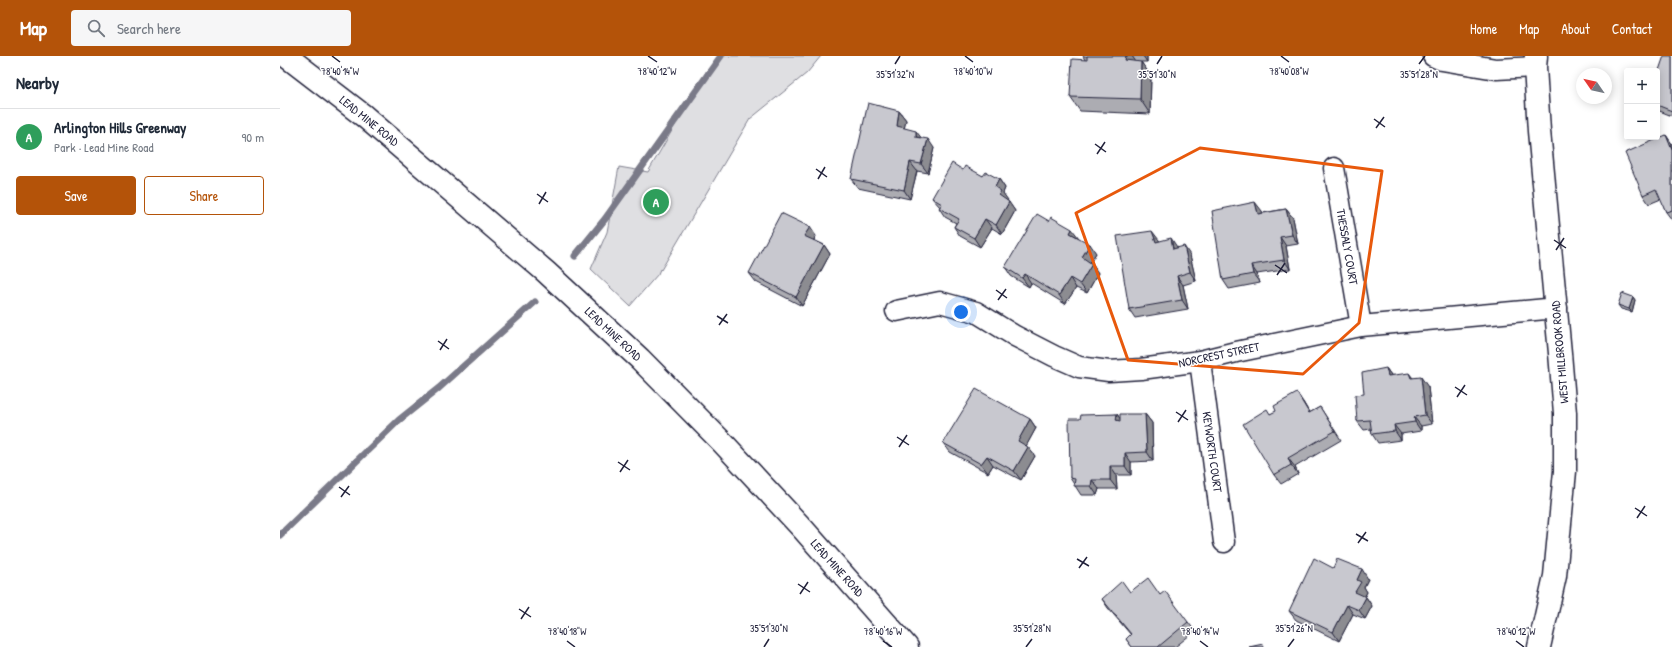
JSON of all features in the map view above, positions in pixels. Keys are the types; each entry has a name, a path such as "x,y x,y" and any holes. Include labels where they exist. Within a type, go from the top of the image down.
{"main road":[{"name":"LEAD MINE ROAD","path":"286,56 364,116 546,272 640,358 803,529 907,647"},
{"name":"WEST MILLBROOK ROAD","path":"1535,62 1539,131 1557,308 1564,413 1565,471 1555,576 1539,647"}],"street":[{"path":"1433,56 1442,60 1496,70 1535,62"},
{"name":"THESSALY COURT","path":"1334,168 1361,326"},
{"name":"NORCREST STREET","path":"896,311 940,302 976,312 1015,336 1054,356 1079,367 1109,371 1141,369 1200,361 1361,326 1557,308"},
{"name":"KEYWORTH COURT","path":"1200,361 1224,542"}],"highlighted area":[{"path":"1200,148 1382,171 1359,323 1303,374 1128,360 1076,213"}],"shaded area":[{"path":"723,56 821,56 807,73 750,119 661,270 660,269 658,274 630,306 591,269 607,232 619,167 648,172 707,70"}],"building":[{"path":"1087,56 1126,56 1125,60 1141,62 1140,99 1070,97 1072,59 1087,60"},
{"path":"1664,56 1672,56 1672,111 1660,106 1660,68"},
{"path":"868,103 899,111 897,126 916,131 916,137 928,139 921,164 910,162 904,190 851,179"},
{"path":"1666,135 1672,150 1672,210 1666,212 1656,189 1643,195 1625,153 1655,140 1660,140 1660,138"},
{"path":"952,163 963,170 965,166 983,176 986,172 999,179 995,187 1001,191 999,195 1009,202 996,225 985,219 974,238 954,227 959,219 939,208 942,204 932,198"},
{"path":"1255,202 1258,214 1286,209 1292,235 1280,237 1284,260 1251,265 1253,274 1223,280 1212,211"},
{"path":"781,213 810,227 804,236 824,245 796,297 749,273"},
{"path":"1037,214 1049,221 1051,217 1072,229 1070,233 1090,244 1082,257 1092,264 1080,284 1070,278 1059,295 1025,274 1022,278 1005,267"},
{"path":"1152,231 1156,242 1171,238 1173,249 1184,246 1190,272 1177,276 1182,300 1129,309 1117,236"},
{"path":"1622,293 1633,297 1629,309 1618,305"},
{"path":"1386,368 1388,376 1409,373 1411,378 1421,377 1425,415 1414,417 1415,422 1394,425 1395,431 1372,434 1370,420 1357,421 1355,395 1364,394 1362,373"},
{"path":"976,389 1030,419 1018,441 1028,447 1014,471 987,456 981,464 943,443"},
{"path":"1297,393 1309,413 1320,407 1335,431 1288,458 1291,465 1274,475 1243,424 1267,409 1270,414 1276,411 1274,406"},
{"path":"1117,414 1116,420 1120,421 1120,414 1145,414 1147,452 1125,453 1125,466 1110,466 1110,480 1092,480 1091,486 1074,486 1075,479 1070,478 1069,419 1080,419 1081,415"},
{"path":"1314,558 1333,568 1337,559 1362,569 1357,580 1361,582 1355,592 1366,597 1359,610 1347,605 1333,632 1289,611"},
{"path":"1148,578 1160,595 1165,591 1188,622 1158,647 1132,647 1126,639 1131,634 1102,599 1122,581 1130,592"},
{"path":"1263,644 1264,647 1249,647"}],"waterway":[{"path":"575,256 605,219 721,56"},
{"path":"280,535 399,420 439,388 535,302"}],"place":[{"name":"Arlington Hills Greenway","path":"656,202"}]}
